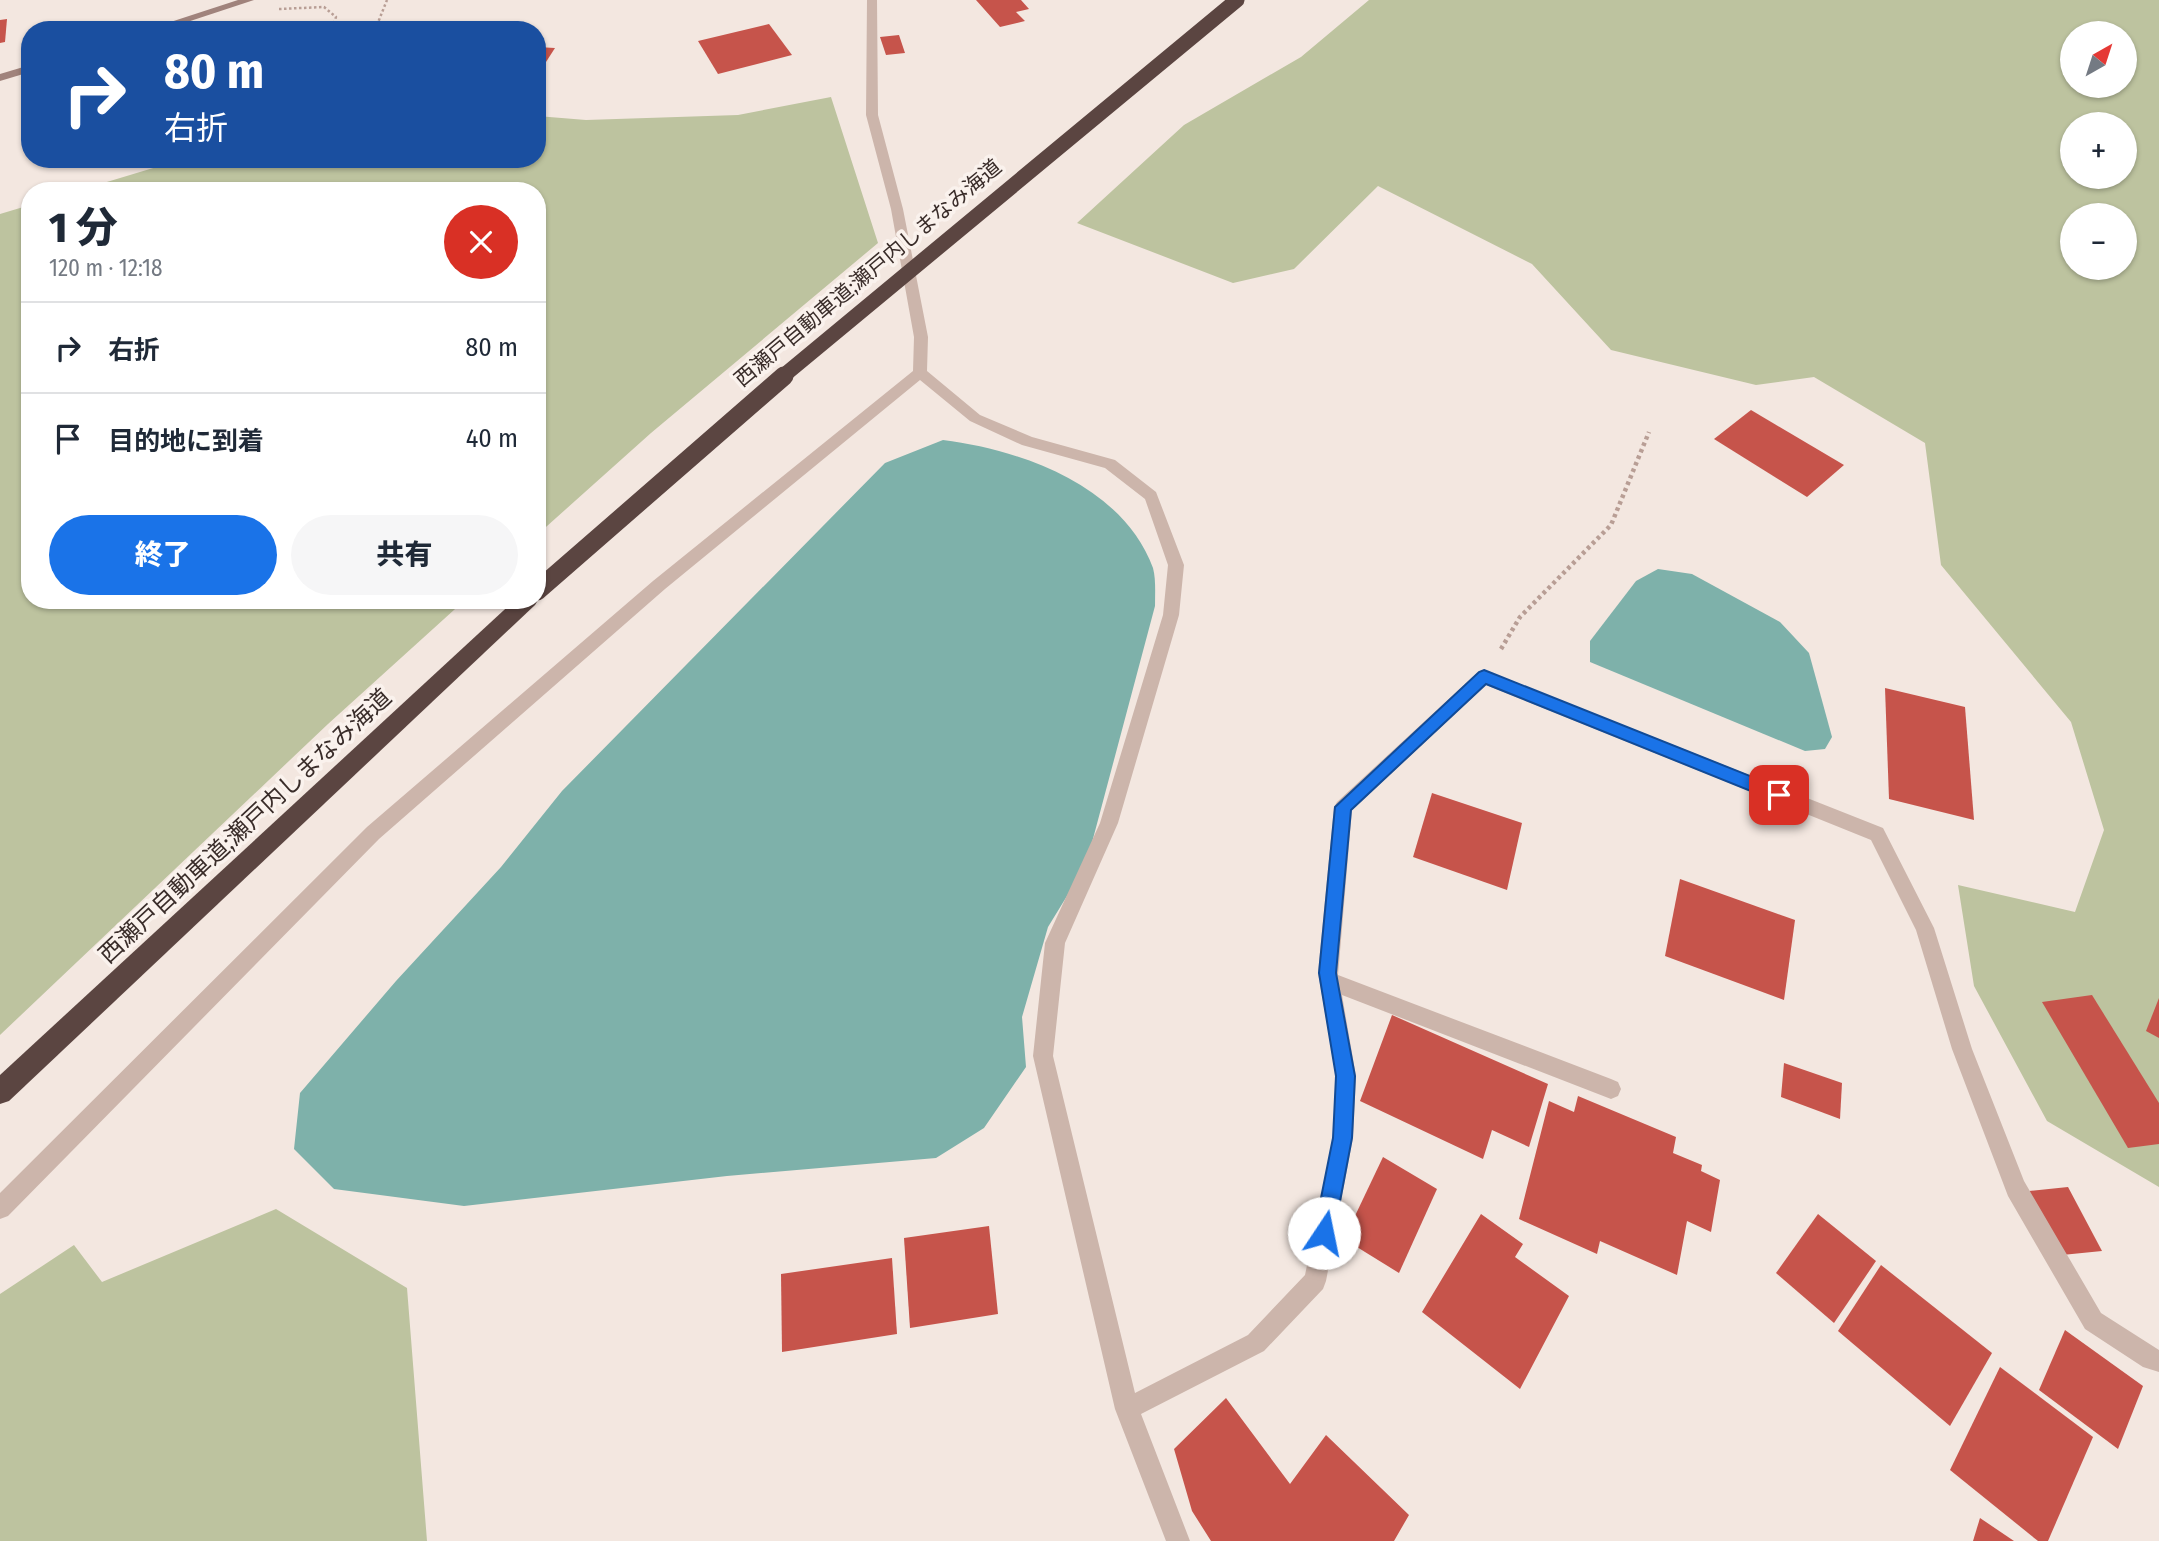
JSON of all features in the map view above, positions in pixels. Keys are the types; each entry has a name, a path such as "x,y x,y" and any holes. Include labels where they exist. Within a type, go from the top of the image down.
{"highway":[{"name":"西瀬戸自動車道;瀬戸内しまなみ海道","path":"546,584 747,407 1056,147 1237,0"},
{"name":"西瀬戸自動車道;瀬戸内しまなみ海道","path":"0,1092 518,609"}],"main road":[{"path":"180,21 249,0"},
{"path":"0,78 21,71"}],"street":[{"path":"0,1208 373,833 659,585 920,373 921,337 897,209 872,115 872,0"},
{"path":"920,373 975,418 1027,441 1110,464 1151,496 1176,565 1171,615 1110,823 1055,943 1043,1056 1127,1409 1178,1541"},
{"path":"1127,1409 1255,1343 1315,1281 1343,1126 1346,1076 1328,973 1343,807 1484,677 1877,834 1925,928 1962,1049 2016,1188 2093,1321 2151,1359 2159,1361"},
{"path":"1330,981 1611,1088"}],"path":[{"path":"379,21 387,0"},
{"path":"1484,677 1520,617 1611,525 1648,432"}],"green space":[{"path":"1369,0 2159,0 2159,1187 2047,1121 1974,986 1958,885 2075,912 2104,830 2071,722 1941,565 1925,443 1814,377 1756,385 1611,350 1532,264 1378,186 1294,269 1233,283 1077,223 1184,125 1301,57"},
{"path":"831,97 878,243 651,433 546,527 546,182 107,182 153,168 546,168 546,117 586,120 738,115"},
{"path":"21,208 21,609 455,609 328,724 0,1035 0,214"},
{"path":"276,1209 407,1288 427,1541 0,1541 0,1294 74,1245 102,1282"}],"water":[{"path":"943,440 973,445 1036,463 1094,494 1119,515 1139,539 1153,568 1155,582 1155,606 1086,865 1048,927 1022,1017 1026,1067 984,1128 936,1158 727,1176 464,1206 334,1189 294,1149 300,1093 396,981 501,867 562,791 885,463"},
{"path":"1658,569 1692,574 1780,622 1809,653 1832,737 1825,749 1805,751 1590,662 1590,641 1636,581"}],"building":[{"path":"976,0 1021,0 1029,9 1016,12 1025,21 1000,27"},
{"path":"7,19 5,42 0,43 0,20"},
{"path":"769,24 792,55 718,74 698,41"},
{"path":"899,35 905,53 886,55 880,37"},
{"path":"546,48 555,48 546,62"},
{"path":"1751,410 1844,465 1807,497 1714,439"},
{"path":"1885,688 1965,707 1974,820 1889,799"},
{"path":"1432,793 1522,823 1507,890 1413,857"},
{"path":"1680,879 1795,920 1784,1000 1665,956"},
{"path":"2092,995 2159,1103 2159,1144 2128,1148 2042,1002"},
{"path":"2159,998 2159,1038 2146,1031"},
{"path":"1392,1015 1548,1084 1529,1147 1492,1130 1483,1159 1360,1101"},
{"path":"1784,1063 1842,1083 1840,1119 1781,1097"},
{"path":"1578,1096 1676,1137 1673,1153 1702,1165 1701,1171 1720,1180 1711,1232 1687,1221 1677,1275 1600,1241 1597,1254 1519,1219 1549,1101 1574,1112"},
{"path":"1383,1157 1437,1189 1399,1273 1344,1239"},
{"path":"2068,1187 2102,1251 2062,1255 2029,1191"},
{"path":"1481,1214 1523,1244 1515,1257 1569,1296 1520,1389 1422,1312"},
{"path":"1818,1214 1876,1261 1834,1323 1776,1273"},
{"path":"989,1226 998,1314 910,1328 904,1238"},
{"path":"892,1258 897,1334 782,1352 781,1274"},
{"path":"1881,1265 1992,1353 1950,1426 1838,1331"},
{"path":"2065,1330 2143,1386 2118,1449 2039,1390"},
{"path":"2000,1367 2093,1437 2048,1541 2038,1541 1950,1470"},
{"path":"1226,1398 1290,1484 1326,1435 1409,1515 1394,1541 1211,1541 1192,1511 1174,1449"},
{"path":"1980,1518 2014,1541 1973,1541"}],"route":[{"path":"1324,1233 1343,1138 1346,1076 1328,973 1343,807 1484,677 1779,795"}]}
